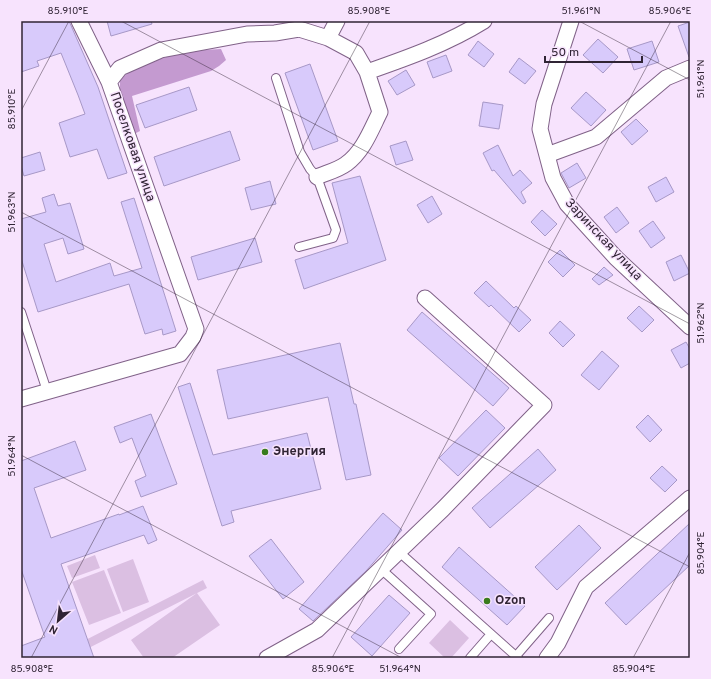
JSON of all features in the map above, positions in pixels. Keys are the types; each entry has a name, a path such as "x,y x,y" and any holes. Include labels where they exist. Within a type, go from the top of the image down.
{"street":[{"path":"79,21 109,82"},
{"path":"328,38 337,21"},
{"name":"Заринская улица","path":"572,21 544,104 540,129 553,178 567,204 616,258 690,327"},
{"path":"367,72 423,52 476,23"},
{"name":"Поселковая улица","path":"21,399 180,354 193,337 196,329 109,82 120,68 161,50 245,27 275,33 299,29 328,38 356,53 367,72 380,112 365,143 355,156 345,165 317,177"},
{"path":"547,155 596,137 666,78 690,68"},
{"path":"267,658 317,630 443,509 544,405 425,298"},
{"path":"547,658 558,643 586,587 690,498"}],"lane":[{"path":"276,78 300,152 310,170 317,177 336,230 333,238 299,247"},
{"path":"21,312 47,391"},
{"path":"398,551 517,657 549,618"},
{"path":"381,569 431,614 399,649"},
{"path":"470,658 491,634"}],"shaded area":[{"path":"221,49 226,60 211,71 132,96 140,131 132,135 120,103 120,79 131,71 147,63 186,51"},
{"path":"95,555 100,568 72,578 67,566"},
{"path":"133,559 149,602 123,612 107,569"},
{"path":"104,570 121,613 89,625 72,582"},
{"path":"203,580 207,588 71,657 68,649"},
{"path":"197,593 220,625 172,658 144,658 131,640"},
{"path":"450,620 469,638 451,658 445,658 429,643"}],"building":[{"path":"21,21 69,21 98,87 127,173 108,179 97,149 70,157 59,123 85,114 61,53 37,61 39,66 21,72"},
{"path":"107,21 151,21 152,24 111,36"},
{"path":"690,22 690,57 689,57 678,26"},
{"path":"598,39 618,57 603,73 583,55"},
{"path":"478,41 494,54 484,67 468,55"},
{"path":"652,41 659,62 634,70 627,49"},
{"path":"446,55 452,71 433,78 427,62"},
{"path":"519,58 536,71 525,84 509,72"},
{"path":"310,64 338,141 313,150 285,73"},
{"path":"406,70 415,85 397,95 388,81"},
{"path":"189,87 197,110 145,128 136,105"},
{"path":"586,92 606,110 591,126 571,108"},
{"path":"483,102 503,105 499,129 479,126"},
{"path":"636,119 648,131 632,145 621,132"},
{"path":"230,131 240,160 164,186 154,157"},
{"path":"406,141 413,160 396,165 390,146"},
{"path":"498,145 513,176 520,170 532,183 521,192 526,202 523,204 494,170 492,171 483,153"},
{"path":"40,152 45,170 24,176 21,166 21,158"},
{"path":"577,163 586,178 569,188 561,173"},
{"path":"360,176 386,260 304,289 295,260 348,243 332,183"},
{"path":"666,177 674,192 656,202 648,187"},
{"path":"270,181 276,204 251,210 245,188"},
{"path":"54,194 58,206 70,203 84,249 68,254 63,238 44,244 56,282 110,263 114,276 142,268 121,202 134,198 176,331 163,335 162,329 145,334 129,284 38,312 21,258 21,219 46,212 42,198"},
{"path":"432,196 442,214 428,223 417,205"},
{"path":"617,207 629,223 616,233 604,217"},
{"path":"542,210 557,224 545,236 531,222"},
{"path":"653,221 665,238 651,248 639,231"},
{"path":"255,238 262,262 198,280 191,257"},
{"path":"560,250 575,265 563,277 548,262"},
{"path":"681,255 690,273 674,281 666,262"},
{"path":"604,267 613,275 599,285 592,279"},
{"path":"486,281 514,308 516,306 531,320 519,332 491,305 489,307 474,293"},
{"path":"639,306 654,320 642,332 627,318"},
{"path":"422,312 509,388 493,406 407,330"},
{"path":"560,321 575,335 563,347 549,333"},
{"path":"686,342 690,349 690,363 681,368 671,350"},
{"path":"340,343 354,404 356,404 371,475 346,480 328,397 228,419 217,370"},
{"path":"602,351 619,366 599,390 581,375"},
{"path":"190,383 213,455 307,433 321,489 231,511 234,522 222,526 178,387"},
{"path":"486,410 505,428 458,476 439,458"},
{"path":"151,414 177,484 141,497 135,481 146,476 132,438 120,443 114,427"},
{"path":"648,415 662,430 650,442 636,427"},
{"path":"75,441 86,470 34,488 51,538 143,506 157,540 148,544 144,535 61,564 94,658 21,658 21,646 45,637 21,569 21,461"},
{"path":"538,449 556,470 490,528 472,508"},
{"path":"662,466 677,480 665,492 650,478"},
{"path":"383,513 402,530 366,571 313,621 299,609"},
{"path":"690,523 690,565 626,625 605,603"},
{"path":"579,525 601,548 557,590 535,567"},
{"path":"271,539 304,582 283,599 249,556"},
{"path":"459,547 525,606 507,625 442,567"},
{"path":"389,595 410,613 372,656 351,637"}],"place":[{"name":"Энергия","path":"265,452"},
{"name":"Ozon","path":"487,601"}]}
